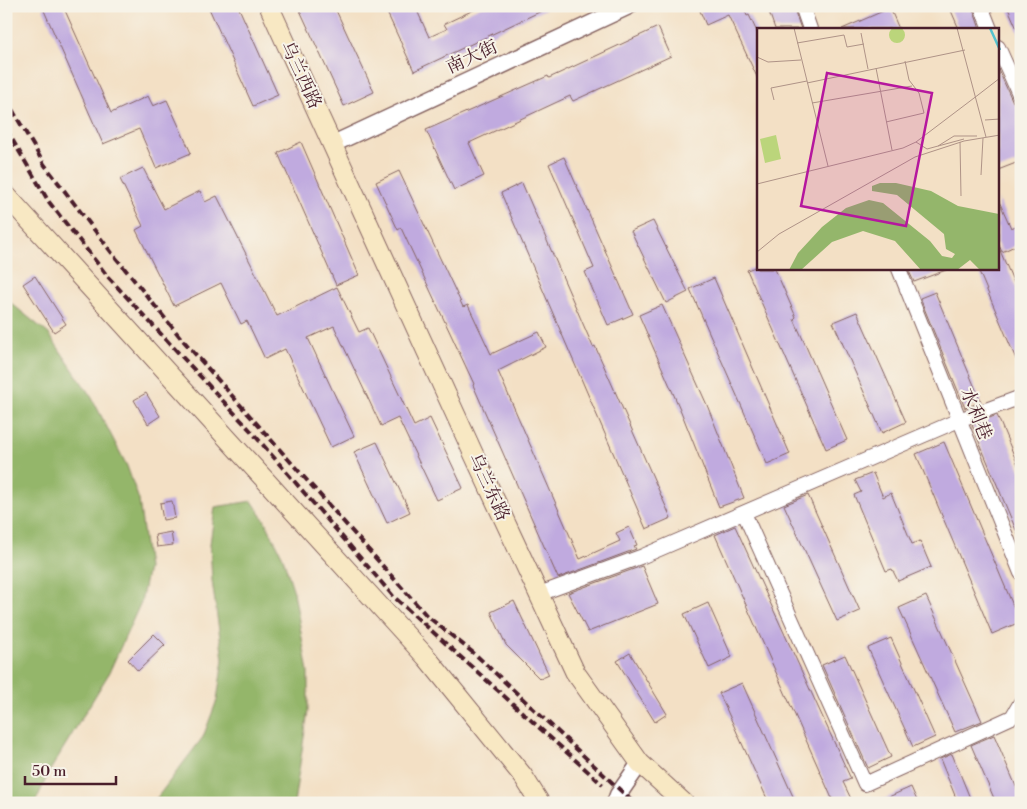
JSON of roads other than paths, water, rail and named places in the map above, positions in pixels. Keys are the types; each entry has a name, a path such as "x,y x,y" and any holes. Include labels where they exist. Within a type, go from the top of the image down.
{"main road":[{"name":"乌兰西路","path":"269,6 333,144"},
{"name":"乌兰东路","path":"333,144 575,672 640,763 684,803"},
{"path":"6,195 427,658 524,776 540,803"}],"street":[{"name":"南大街","path":"333,144 629,6"},
{"path":"802,6 810,28"},
{"path":"980,6 990,28"},
{"path":"1000,51 1021,98"},
{"name":"水利巷","path":"898,270 1021,573"},
{"path":"539,594 643,556 959,420 1021,397"},
{"path":"744,513 865,784 1012,717 1021,702"},
{"path":"615,803 618,795 640,763"}],"railway":[{"path":"6,99 44,164 112,253 181,338 427,616 476,655 634,803"},
{"path":"6,129 49,202 109,278 251,431 394,597 603,785"}]}
